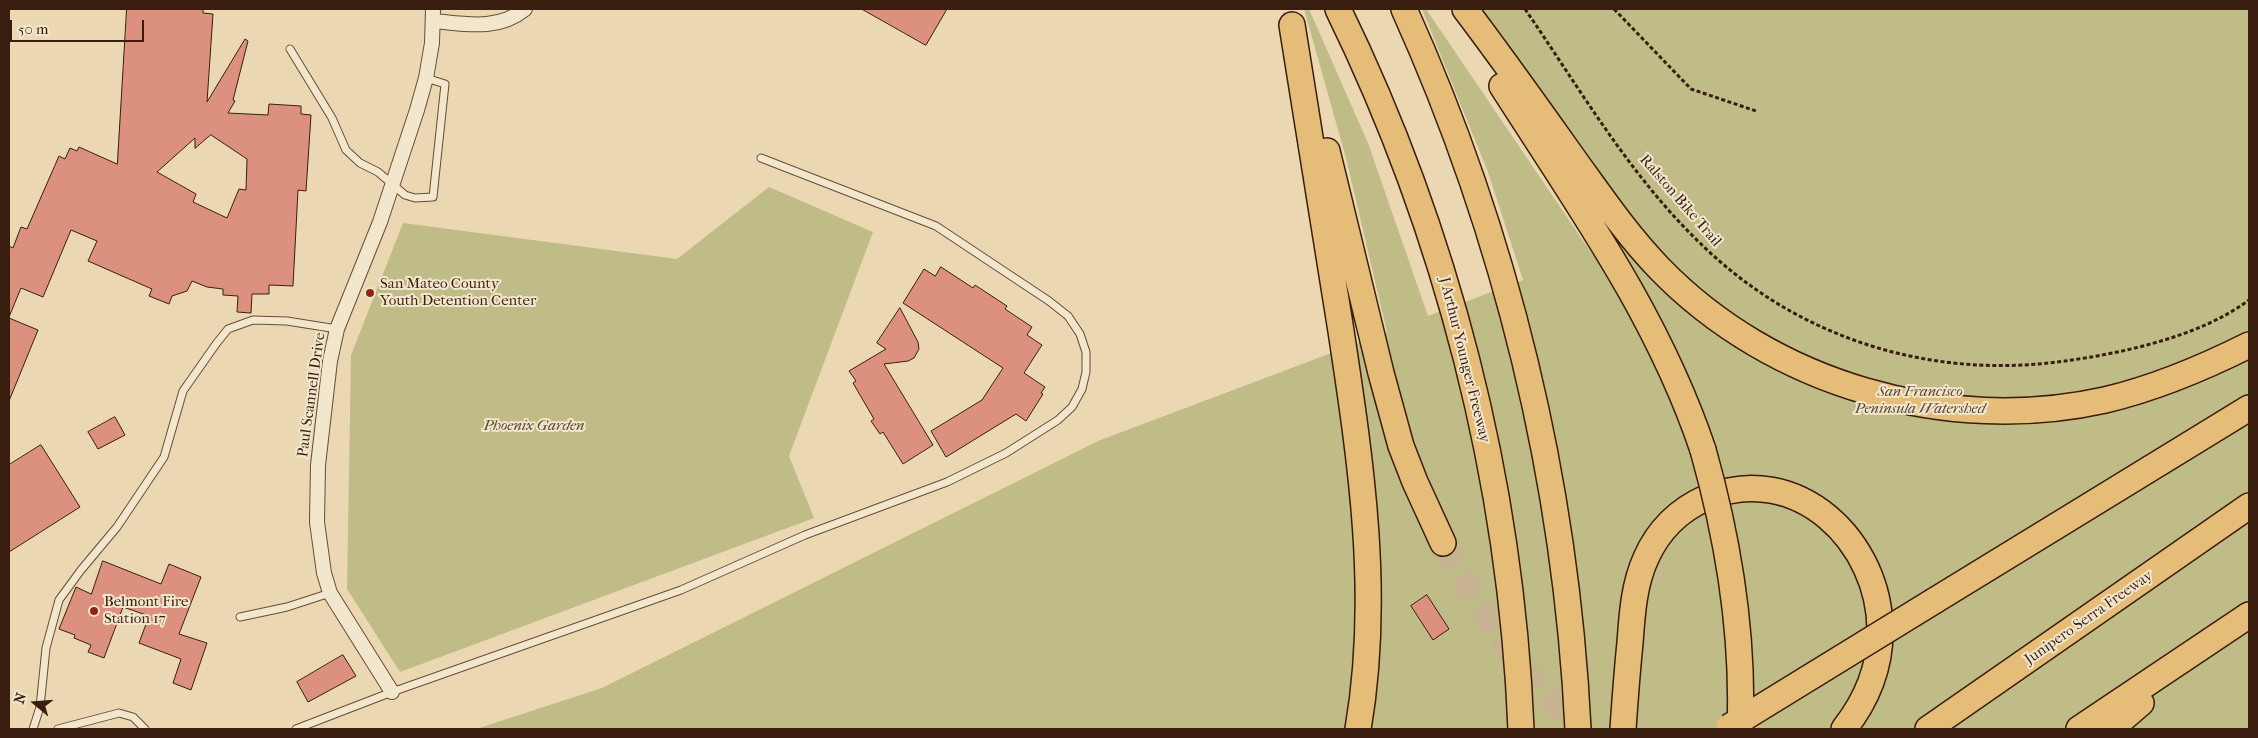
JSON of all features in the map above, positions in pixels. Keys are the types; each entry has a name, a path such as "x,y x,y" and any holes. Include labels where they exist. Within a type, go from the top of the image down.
{"highway":[{"name":"J Arthur Younger Freeway","path":"1338,9 1404,165 1442,273 1462,348 1487,451 1502,536 1516,650 1521,729"},
{"path":"1404,9 1440,94 1476,194 1508,298 1530,385 1546,459 1559,536 1573,651 1578,729"},
{"path":"1454,9 1643,310 1684,395 1704,450 1722,519 1732,575 1740,668 1740,729"},
{"path":"1465,9 1611,210 1660,269 1706,309 1737,332 1772,353 1812,371 1869,392 1917,403 1970,410 2025,410 2078,405 2130,394 2178,378 2249,345"},
{"path":"1289,17 1316,109 1391,410 1414,482 1443,543"},
{"path":"1289,17 1348,375 1365,510 1369,619 1358,729"},
{"path":"1725,729 2249,408"},
{"path":"1623,729 1633,607 1641,569 1651,548 1671,522 1690,507 1723,492 1749,489 1786,494 1806,502 1825,514 1841,529 1855,548 1871,580 1880,618 1877,658 1866,696 1844,729"},
{"name":"Junipero Serra Freeway","path":"1928,729 2249,506"},
{"path":"2079,729 2249,614"},
{"path":"2111,729 2219,634"}],"street":[{"path":"433,15 484,25 502,23 525,9"},
{"name":"Paul Scannell Drive","path":"392,692 330,592 324,573 319,538 316,493 330,362 337,329 380,222 426,78 433,15"}],"lane":[{"path":"290,49 332,118 346,150 360,164 378,172 405,195 415,198 433,197 445,84 426,78"},
{"path":"296,729 392,692 681,590 805,535 947,482 1006,453 1058,420 1072,407 1082,390 1086,372 1086,352 1080,334 1068,316 1049,301 936,226 760,158"},
{"path":"33,729 40,707 46,648 59,600 81,570 117,528 164,457 183,390 216,344 228,329 253,320 287,321 337,329"},
{"path":"240,617 287,606 330,592"},
{"path":"58,729 118,713 133,717 145,729"}],"path":[{"name":"Ralston Bike Trail","path":"1525,9 1630,162 1700,243 1744,282 1776,304 1811,323 1847,338 1893,353 1941,362 1980,366 2038,364 2096,356 2153,342 2207,323 2225,315 2249,300"},
{"path":"1614,9 1691,89 1756,111"}],"green space":[{"name":"San Francisco Peninsula Watershed","path":"1304,9 1309,9 1368,143 1428,316 1523,280 1488,172 1422,9 1426,9 1592,254 1632,238 1465,9 2249,9 2249,729 476,729 602,688 1098,441 1387,332 1346,158"},
{"name":"Phoenix Garden","path":"769,187 873,232 789,456 814,518 400,672 347,589 351,355 403,223 677,259"}],"building":[{"path":"127,9 203,9 203,13 213,14 207,102 245,39 248,41 233,100 235,101 228,113 268,115 269,104 301,106 301,114 311,115 306,191 298,190 293,286 269,285 269,294 252,294 251,313 237,312 238,296 223,295 223,289 207,287 192,281 187,291 172,296 169,304 149,296 152,289 88,261 97,241 71,230 43,297 21,288 9,317 9,246 13,248 21,227 27,229 59,156 65,159 70,148 77,151 79,147 117,164","holes":["211,135 247,159 246,190 239,189 227,218 193,202 196,194 157,172 195,138 195,148"]},
{"path":"862,9 947,9 926,45"},
{"path":"941,267 973,288 975,285 1007,306 1005,309 1032,327 1027,335 1042,345 1024,373 1045,387 1041,393 1043,394 1026,421 1016,414 946,457 931,431 982,400 1003,368 903,303 924,269 935,276"},
{"path":"900,308 918,342 919,349 914,358 908,361 884,364 933,445 903,464 883,432 880,434 871,421 874,419 853,383 856,381 849,371 886,349 877,343"},
{"path":"9,318 38,330 9,401"},
{"path":"115,417 125,435 98,449 88,432"},
{"path":"41,445 80,507 9,552 9,465"},
{"name":"Belmont Fire Station 17","path":"103,561 161,584 169,564 201,577 179,634 207,643 191,690 173,683 181,659 139,643 149,616 123,607 104,658 88,652 91,645 74,638 75,635 59,629 76,587 91,594"},
{"path":"1427,595 1449,629 1433,640 1411,606"},
{"path":"343,655 356,676 308,702 297,682"}],"tunnel":[{"path":"1443,543 1487,619 1521,666 1560,709 1582,729"}],"place":[{"name":"San Mateo County Youth Detention Center","path":"370,293"},
{"name":"Belmont Fire Station 17","path":"94,611"}]}
